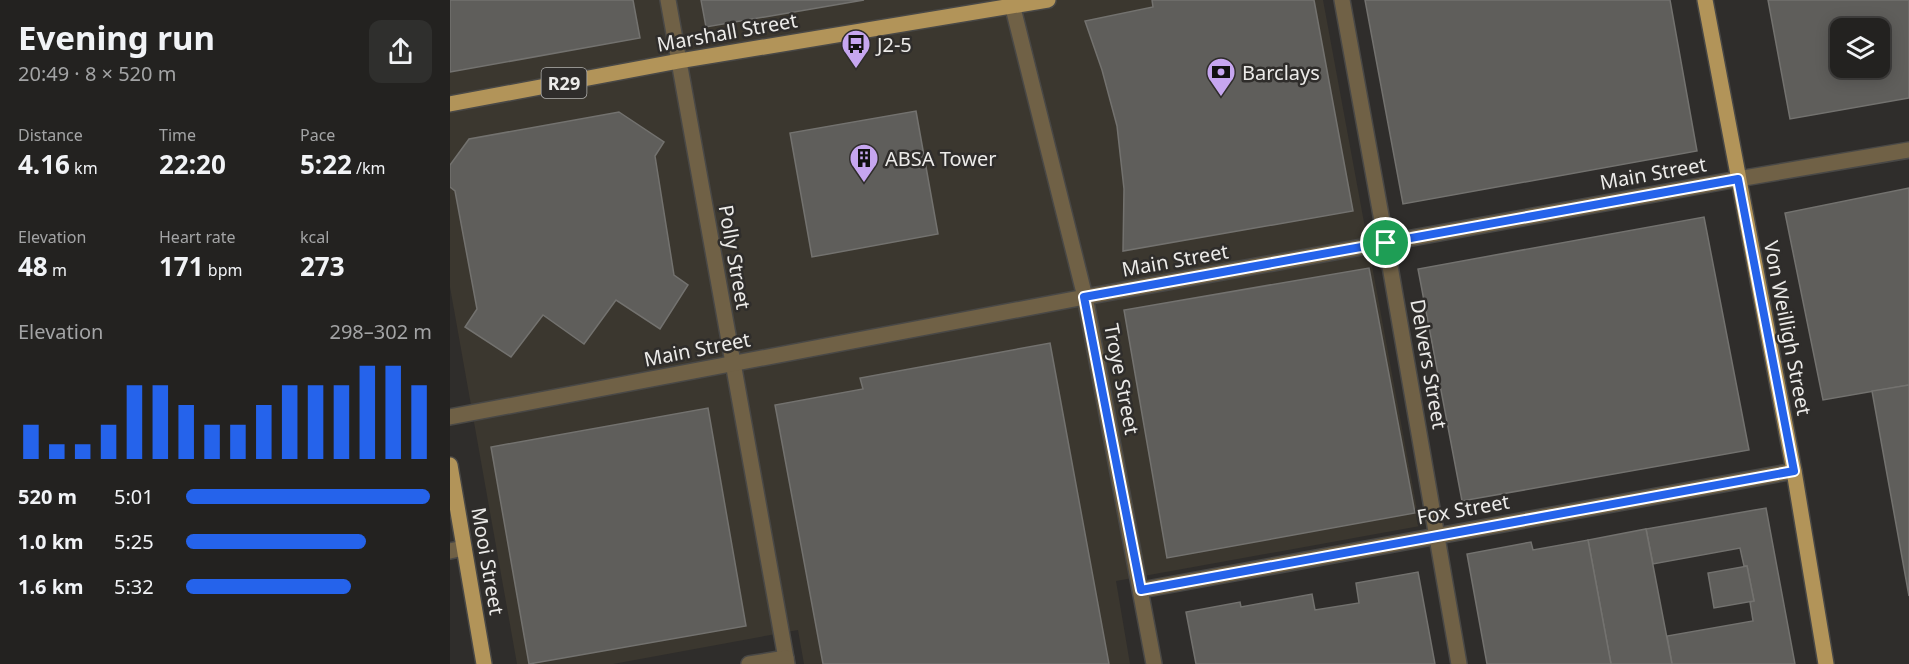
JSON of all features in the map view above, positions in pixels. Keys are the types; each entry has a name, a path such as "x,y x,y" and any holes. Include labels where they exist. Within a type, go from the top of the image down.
{"main road":[{"name":"Marshall Street","path":"450,104 679,61 1012,3 1048,0"},
{"name":"Von Weilligh Street","path":"1705,0 1794,471 1826,664"},
{"name":"Mooi Street","path":"450,465 457,549 484,664"}],"street":[{"name":"Polly Street","path":"668,0 786,661"},
{"name":"Delvers Street","path":"1342,0 1459,664"},
{"name":"Troye Street","path":"1012,3 1084,297 1154,664"},
{"name":"Main Street","path":"450,417 1084,297 1909,150"},
{"name":"Fox Street","path":"1141,590 1794,471"},
{"path":"749,664 786,661"}],"shaded area":[{"path":"450,0 1323,0 1420,526 1116,581 1130,664 804,664 798,630 613,664 517,664 450,287"}],"building":[{"path":"450,0 633,0 640,38 450,72"},
{"path":"701,0 864,0 706,27"},
{"name":"Barclays","path":"1152,0 1314,0 1353,211 1123,251 1124,189 1117,126 1102,70 1085,21 1153,7"},
{"path":"1365,0 1670,0 1697,151 1403,204"},
{"path":"1768,0 1909,0 1909,98 1790,119"},
{"name":"ABSA Tower","path":"916,111 938,234 812,257 790,133"},
{"path":"619,112 664,142 655,156 674,275 688,285 660,329 616,300 584,344 543,315 511,357 465,327 477,309 455,191 450,187 450,165 469,139"},
{"path":"1909,188 1909,385 1823,400 1785,213"},
{"path":"1704,217 1749,450 1462,501 1418,269"},
{"path":"1369,268 1415,513 1167,558 1124,310"},
{"path":"1050,343 1109,664 823,664 775,405 863,389 860,378"},
{"path":"1909,385 1909,596 1872,391"},
{"path":"708,408 746,626 529,664 491,447"},
{"path":"1766,508 1795,664 1672,664 1667,636 1753,621 1750,602 1754,601 1747,566 1744,566 1740,548 1653,564 1646,529"},
{"path":"1646,529 1672,664 1611,664 1588,540"},
{"path":"1588,540 1611,664 1487,664 1467,554 1531,542 1533,550"},
{"path":"1747,566 1754,601 1714,608 1708,573"},
{"path":"1418,572 1435,664 1196,664 1186,612 1240,602 1241,607 1312,594 1315,610 1359,603 1356,583"}],"place":[{"name":"J2-5","path":"856,70"},
{"name":"Barclays","path":"1221,98"},
{"name":"ABSA Tower","path":"864,184"}],"route":[{"path":"1738,179 1794,471 1141,590 1084,297 1386,243 1738,179"}]}
